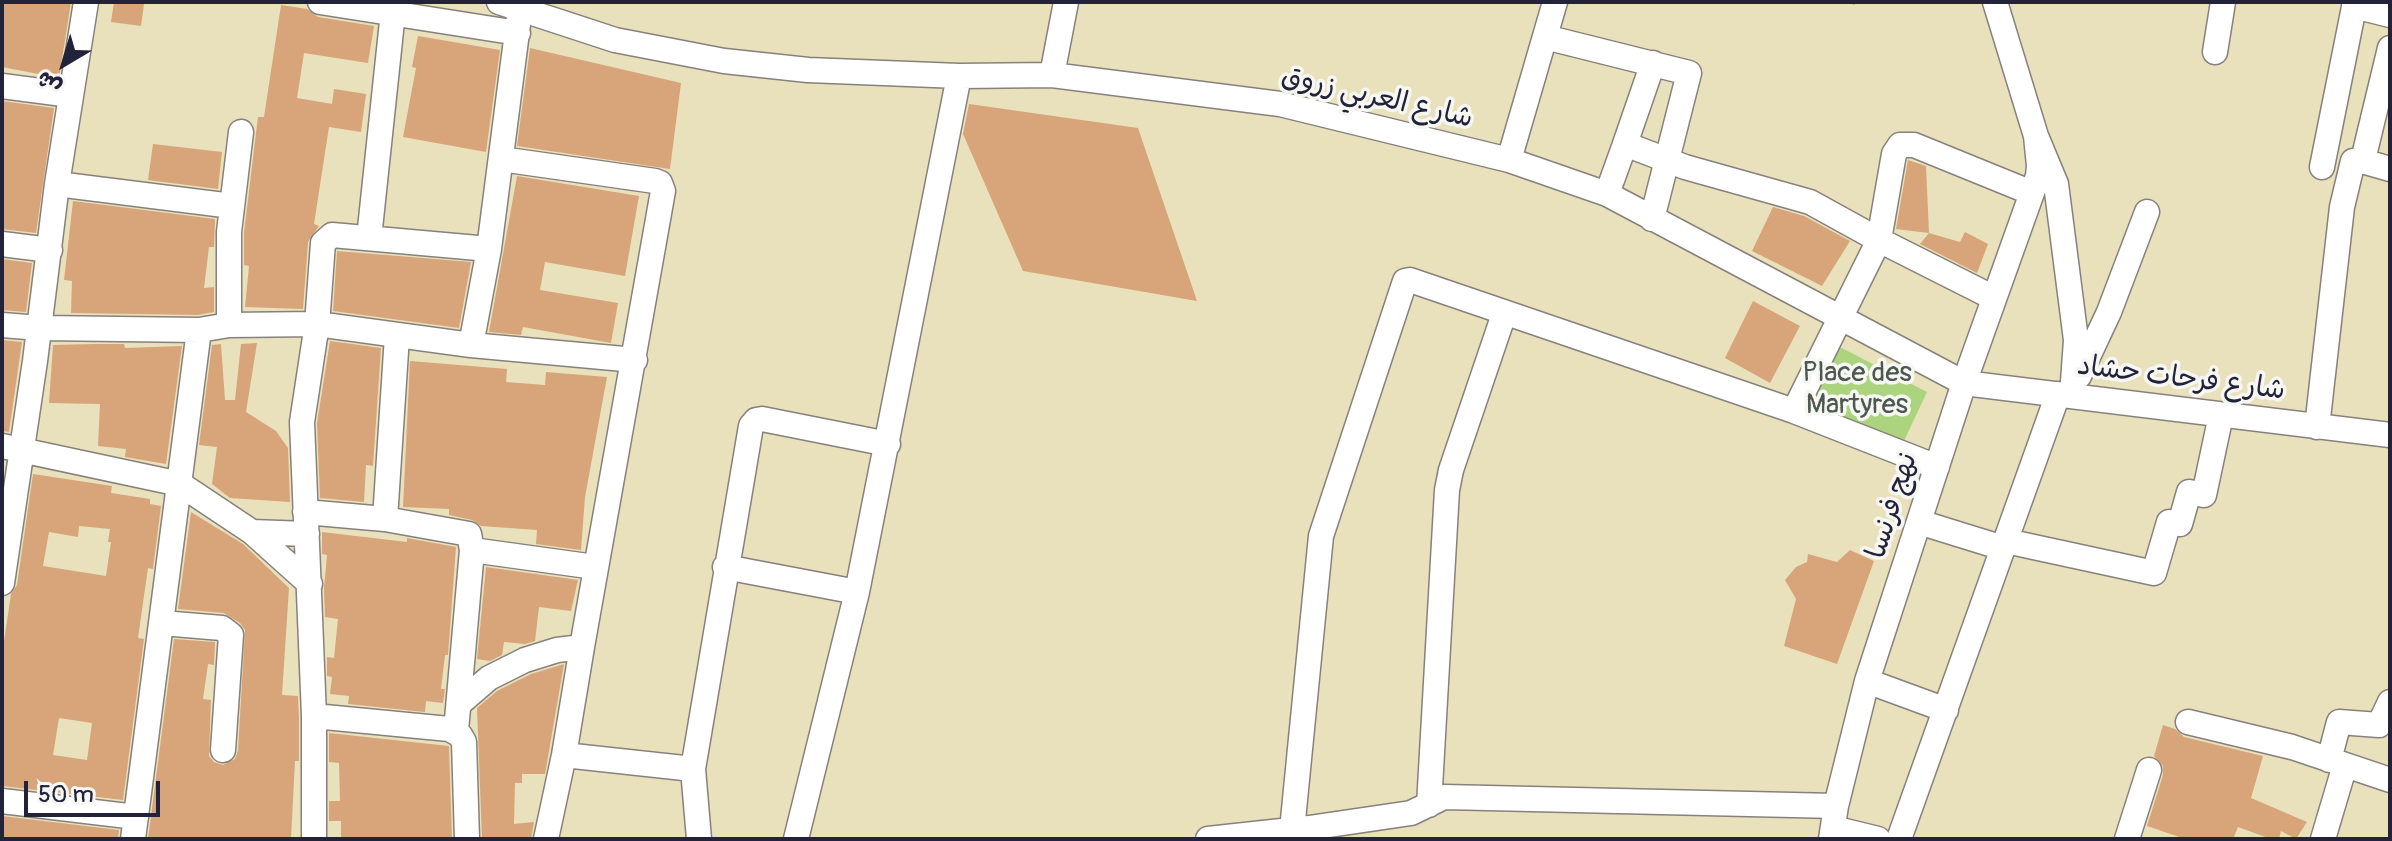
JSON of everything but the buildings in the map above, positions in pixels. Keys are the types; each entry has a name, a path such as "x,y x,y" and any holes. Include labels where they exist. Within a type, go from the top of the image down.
{"street":[{"path":"2,583 12,448 40,328 57,184 86,2"},
{"path":"320,2 393,12 512,15 501,159 489,249 471,345"},
{"path":"1052,75 1066,2"},
{"path":"1509,160 1555,2"},
{"path":"1995,2 2036,136 2056,184 2076,340 2067,393"},
{"path":"2215,52 2223,2"},
{"path":"2322,167 2354,4 2390,15"},
{"path":"369,238 393,12"},
{"name":"شارع العربي زروق","path":"512,15 615,40 724,61 808,70 959,76 1052,75 1280,104 1509,160 1607,194 1964,383"},
{"path":"1545,37 1689,73 1652,219"},
{"path":"2362,161 2390,48"},
{"path":"1607,194 1653,63"},
{"path":"796,839 857,592 959,76"},
{"path":"2,86 71,95"},
{"path":"229,325 229,232 241,132"},
{"name":"نهج فرنسا","path":"1833,825 1867,681 1964,383 2032,193 2039,166 2036,136"},
{"path":"1625,144 1667,160 1810,202 1994,298"},
{"path":"1794,411 1879,240 1894,154 1900,145 1914,145 2032,193"},
{"path":"501,159 660,183 663,191 564,755 546,839"},
{"path":"2317,427 2342,207 2353,161 2390,169"},
{"path":"57,184 232,206"},
{"path":"1899,839 2005,545 2067,393 2109,312 2147,212"},
{"path":"314,839 314,716 302,422 317,324 323,243 332,235 489,249"},
{"path":"2,244 50,250"},
{"path":"1303,832 1321,536 1402,285 1410,280 1794,411 1937,467"},
{"path":"1429,805 1447,490 1504,314"},
{"path":"2,325 199,330 229,325 317,324 471,345 635,360"},
{"path":"2,801 135,828 199,330"},
{"path":"385,519 397,336"},
{"name":"شارع فرحات حشاد","path":"1964,383 2067,393 2390,435"},
{"path":"1919,522 2005,545 2154,573 2169,522 2180,524 2189,492 2204,495 2221,415"},
{"path":"699,839 693,769 751,426 756,420 888,444"},
{"path":"12,448 180,484 252,532 310,584"},
{"path":"252,532 306,523 385,519 469,534 472,550 456,731 464,742 467,839"},
{"path":"472,550 595,567"},
{"path":"725,567 857,592"},
{"path":"162,623 222,628 231,635 223,750"},
{"path":"460,703 489,678 525,660 557,650 582,647"},
{"path":"1867,681 1946,710"},
{"path":"2323,839 2337,763 2340,722 2380,725 2390,702"},
{"path":"314,716 456,731"},
{"path":"2188,722 2292,747 2390,780"},
{"path":"564,755 693,769"},
{"path":"2127,839 2149,770"},
{"path":"1208,839 1303,832 1411,813 1444,797 1833,825 1878,839"}],"path":[{"path":"1849,2 1860,4"}],"green space":[{"name":"Place des Martyres","path":"1836,345 1927,392 1903,443 1810,402"}]}
